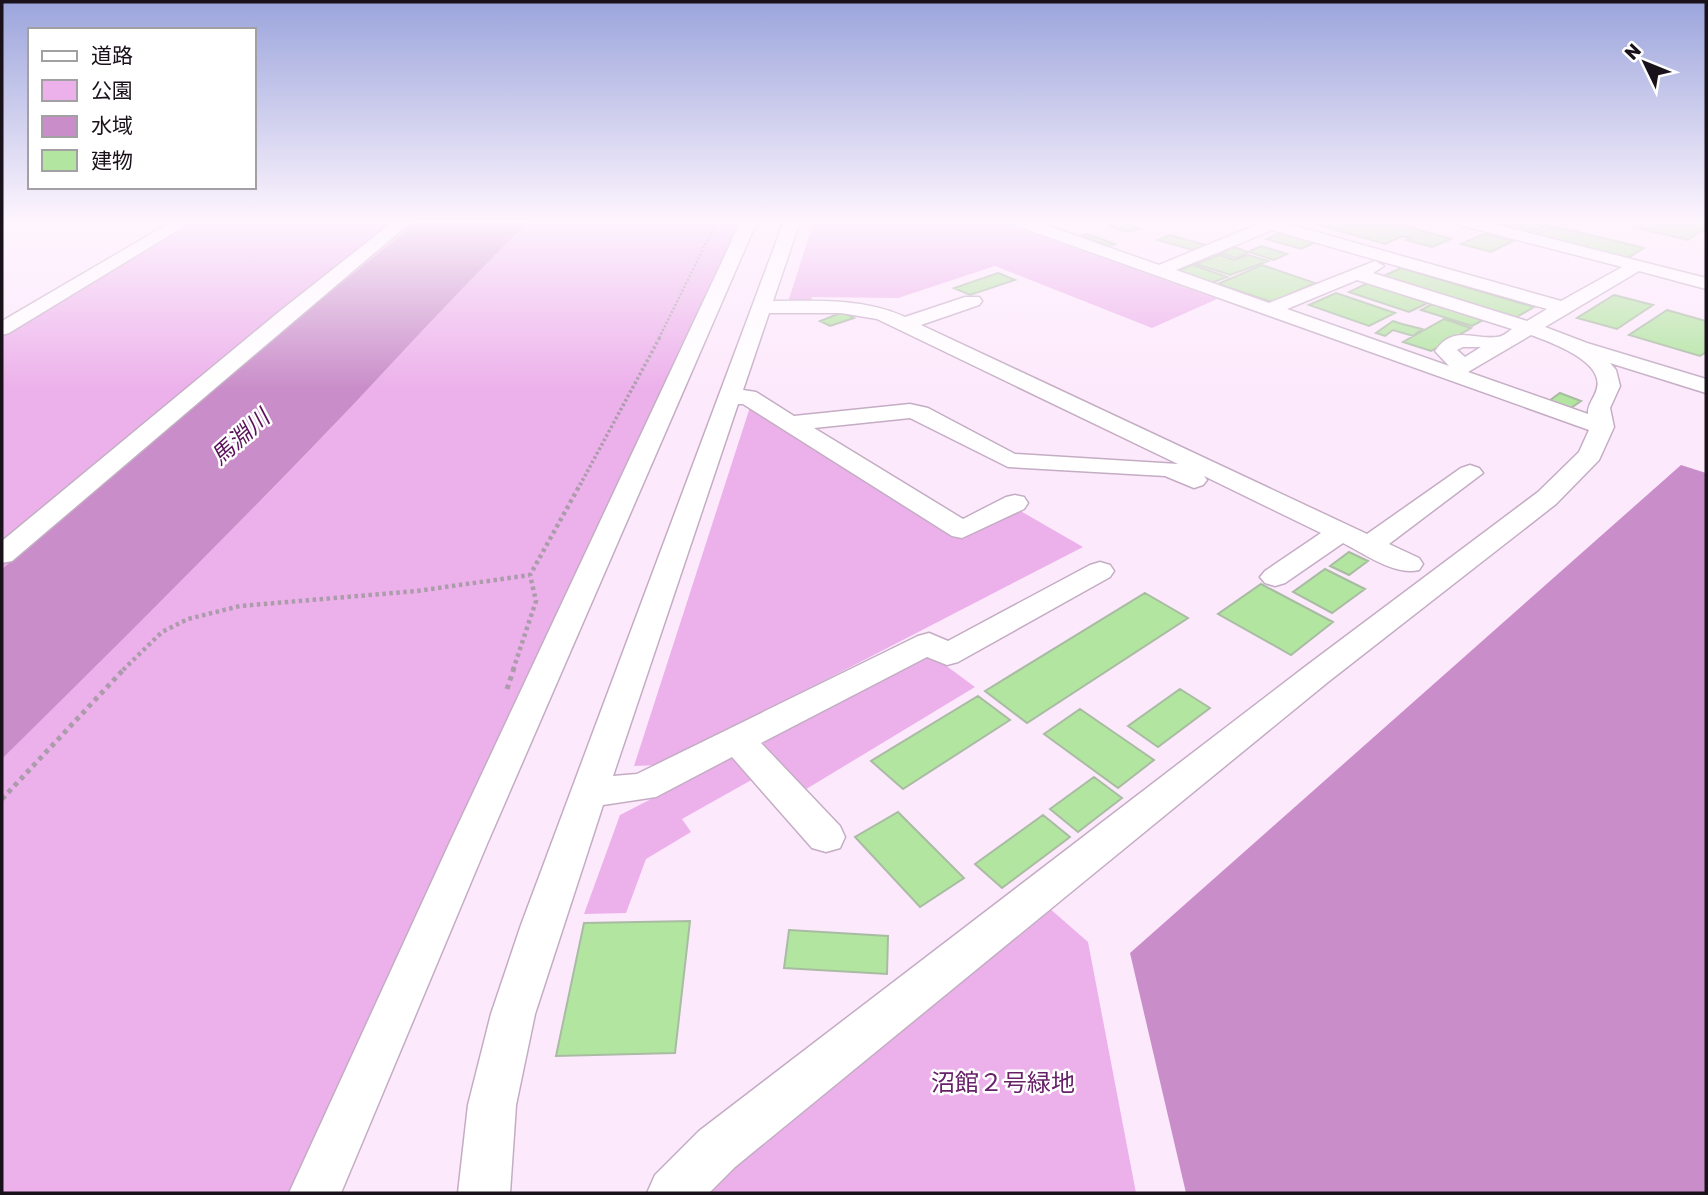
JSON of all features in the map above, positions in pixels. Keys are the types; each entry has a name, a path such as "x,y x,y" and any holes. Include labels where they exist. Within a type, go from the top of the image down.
{"street":[{"path":"2,328 90,277"},
{"path":"2,555 335,277"},
{"path":"316,1193 468,844 724,277"},
{"path":"484,1193 492,1105 513,1014 542,925 772,277"},
{"path":"1175,277 1268,310 1456,370 1602,427"},
{"path":"1268,310 1349,277"},
{"path":"1365,277 1706,386"},
{"path":"1457,277 1563,308"},
{"path":"1456,370 1445,351 1449,345 1457,341 1501,344 1617,277"},
{"path":"1680,277 1706,283"},
{"path":"904,324 972,301"},
{"path":"761,307 864,309 904,324 1409,564"},
{"path":"674,1193 716,1149 1317,674 1547,498 1590,455 1602,427 1599,408 1609,386 1605,370 1579,347"},
{"path":"730,397 748,397 962,530 1015,503"},
{"path":"790,423 920,412 1008,460 1168,469 1294,531"},
{"path":"1368,545 1470,472"},
{"path":"1275,577 1341,532"},
{"path":"591,792 643,787 929,643 947,655 1100,571"},
{"path":"737,740 826,837"}],"path":[{"path":"503,702 536,601 530,575 640,377 689,277"},
{"path":"2,799 111,681 162,632 188,619 240,606 416,592 530,575"}],"green space":[{"path":"98,277 349,277 227,376 2,569 2,334"},
{"path":"474,277 718,277 299,1193 2,1193 2,759 266,495"},
{"path":"796,277 962,277 898,298 812,297 810,303 788,302"},
{"path":"1022,277 1155,277 1217,299 1152,328"},
{"path":"751,404 960,537 1017,509 1083,547 661,765 634,766"},
{"path":"933,656 975,687 803,791 762,746 768,738 923,657"},
{"path":"737,755 755,778 682,819 691,832 646,859 626,913 584,914 620,815"},
{"name":"沼館２号緑地","path":"1048,907 1088,942 1136,1193 702,1193 729,1164"}],"water":[{"name":"馬淵川","path":"349,277 474,277 266,495 2,759 2,569 227,376"},
{"path":"1681,465 1706,473 1706,1193 1186,1193 1130,953"}],"building":[{"path":"987,277 1007,277 1015,280 970,295 954,288"},
{"path":"1193,277 1227,277 1211,283"},
{"path":"1235,277 1297,277 1315,283 1272,302 1218,284"},
{"path":"1381,277 1431,277 1534,307 1515,318"},
{"path":"1368,283 1428,303 1409,312 1349,292"},
{"path":"1336,293 1395,313 1369,326 1309,305"},
{"path":"1614,295 1653,305 1617,329 1577,318"},
{"path":"1434,303 1485,319 1472,326 1421,310"},
{"path":"1667,310 1706,321 1706,352 1700,356 1629,335"},
{"path":"843,312 854,318 830,326 820,321"},
{"path":"1444,319 1471,328 1431,351 1403,342"},
{"path":"1393,321 1422,329 1413,336 1393,330 1385,336 1376,333"},
{"path":"1560,393 1581,401 1571,408 1549,401"},
{"path":"1349,552 1368,561 1349,575 1330,566"},
{"path":"1325,569 1365,589 1332,613 1293,592"},
{"path":"1261,584 1333,622 1291,655 1218,614"},
{"path":"1145,593 1188,618 1027,723 985,691"},
{"path":"1180,689 1210,708 1158,747 1128,726"},
{"path":"978,696 1010,720 903,789 871,761"},
{"path":"1080,709 1154,760 1118,788 1044,734"},
{"path":"1094,777 1122,798 1078,832 1050,809"},
{"path":"898,812 964,878 920,907 855,837"},
{"path":"1043,815 1070,837 1002,888 975,864"},
{"path":"690,921 675,1053 556,1056 584,923"},
{"path":"789,930 888,936 887,974 784,968"}]}
